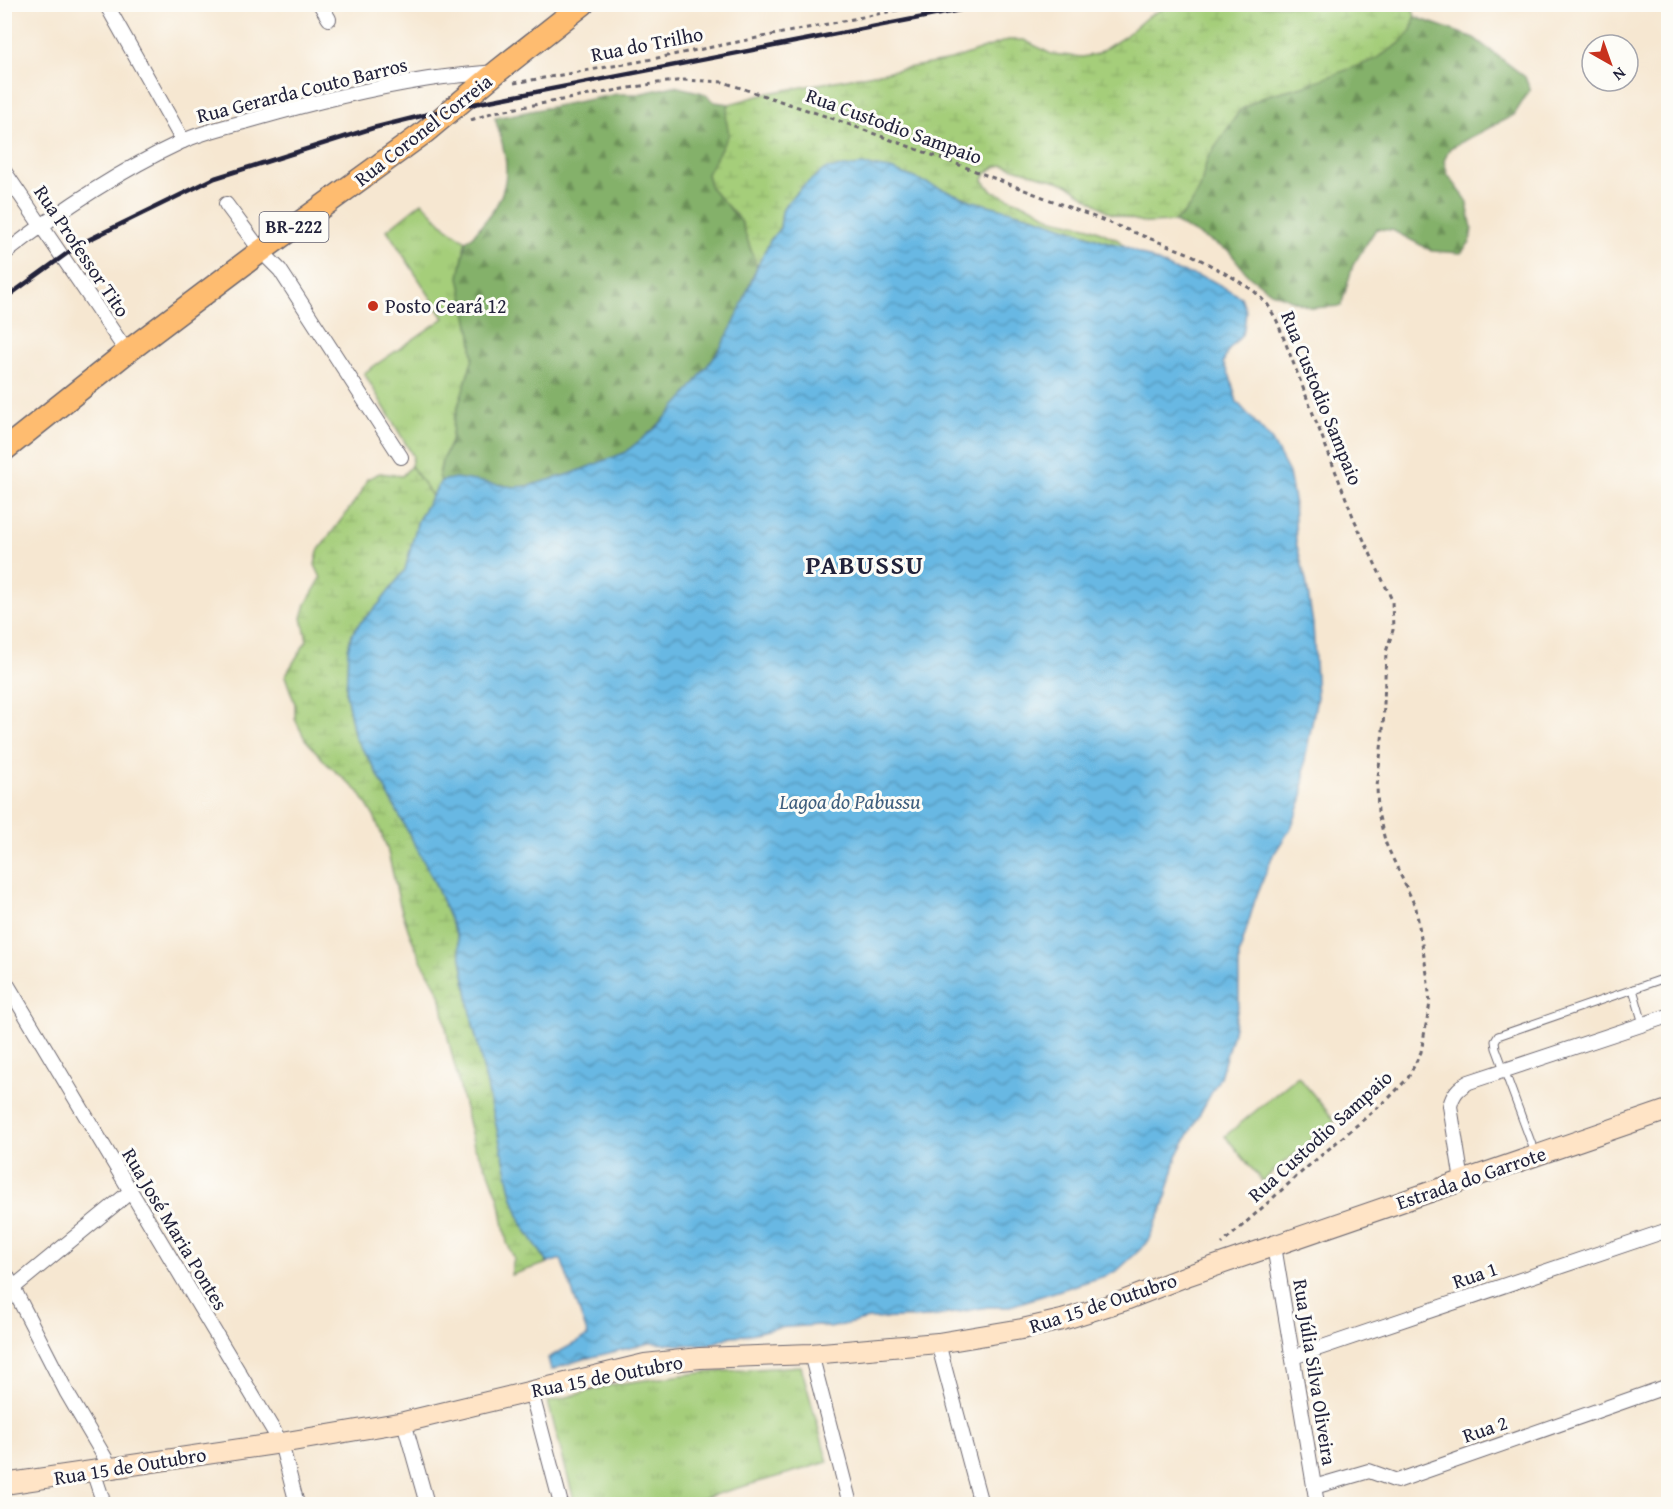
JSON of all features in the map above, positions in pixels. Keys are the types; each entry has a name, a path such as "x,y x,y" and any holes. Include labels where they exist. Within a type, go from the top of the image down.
{"main road":[{"name":"Rua Coronel Correia","path":"4,450 127,352 261,251 505,77 573,7"},
{"name":"Estrada do Garrote","path":"1274,1246 1668,1110"},
{"name":"Rua 15 de Outubro","path":"4,1485 404,1422 645,1365 700,1358 811,1354 938,1343 1022,1329 1062,1320 1123,1300 1274,1246"}],"street":[{"path":"106,4 183,141"},
{"path":"320,4 329,19"},
{"name":"Rua Gerarda Couto Barros","path":"4,254 41,225 108,181 183,141 280,111 423,80 505,77"},
{"name":"Rua Professor Tito","path":"4,171 127,352"},
{"path":"226,204 261,251 280,270 401,457"},
{"name":"Rua José Maria Pontes","path":"4,979 281,1443 297,1504"},
{"path":"1462,1181 1450,1107 1452,1096 1459,1088 1469,1082 1668,1016"},
{"path":"14,1287 130,1192"},
{"name":"Rua 1","path":"1293,1357 1668,1230"},
{"name":"Rua Júlia Silva Oliveira","path":"1274,1246 1317,1504"},
{"path":"4,1270 67,1393 102,1470 104,1504"},
{"path":"938,1343 981,1504"},
{"path":"811,1354 850,1504"},
{"name":"Rua 2","path":"1314,1487 1369,1471 1397,1481 1668,1386"},
{"path":"531,1391 561,1504"},
{"path":"404,1422 428,1504"}],"lane":[{"path":"1536,1155 1496,1048 1495,1041 1498,1036 1668,977"},
{"path":"1633,989 1643,1024"}],"path":[{"name":"Rua do Trilho","path":"505,77 637,62 928,4"},
{"name":"Rua Custodio Sampaio","path":"469,121 494,112 658,83 684,80 723,82 834,118 1190,254 1254,291 1268,305 1277,321 1308,398 1354,519 1392,600 1393,630 1386,652 1383,730 1377,787 1378,813 1386,844 1416,908 1430,1003 1421,1052 1408,1078 1389,1098 1305,1169 1222,1244"}],"green space":[{"path":"1169,5 1412,5 1415,17 1411,30 1399,44 1376,59 1306,85 1264,96 1240,110 1207,159 1200,188 1193,201 1174,222 1146,223 1110,213 1067,184 1004,165 997,166 984,177 983,180 992,191 1034,208 1053,219 1090,227 1118,240 1125,246 1038,218 973,201 802,187 785,205 780,228 771,239 757,267 741,221 711,188 707,174 729,134 726,119 729,104 769,93 951,60 1008,40 1024,40 1051,54 1082,57 1097,54 1124,37 1147,17"},
{"path":"1415,17 1474,38 1525,77 1530,90 1514,115 1450,148 1444,161 1448,175 1466,199 1472,228 1470,242 1461,253 1432,251 1392,230 1376,229 1353,265 1341,306 1312,308 1271,292 1248,275 1229,251 1174,222 1184,213 1200,188 1207,159 1240,110 1264,96 1306,85 1411,30"},
{"path":"674,86 703,93 715,102 729,104 726,119 730,134 707,174 711,188 741,221 757,267 726,339 706,371 682,401 655,428 623,454 576,473 527,486 505,486 463,480 441,481 439,476 442,461 451,442 454,420 473,358 471,335 459,277 466,241 493,211 503,192 505,181 506,160 495,118 617,94 638,94"},
{"path":"422,202 446,227 466,241 464,248 473,358 454,420 451,442 442,461 439,475 441,481 432,496 411,466 413,456 364,373 444,318 387,230"},
{"path":"411,466 432,496 418,520 405,570 351,636 346,694 355,738 371,762 433,879 457,936 473,1024 512,1195 522,1224 548,1263 511,1275 514,1258 507,1243 499,1199 489,1172 474,1146 440,994 409,932 400,905 387,848 375,818 359,792 326,763 305,739 295,719 295,704 285,676 307,640 302,618 306,604 321,578 315,565 318,551 361,493 367,479 380,473 402,476"},
{"path":"1298,1076 1335,1121 1262,1181 1225,1136"},
{"path":"801,1366 828,1462 693,1501 694,1504 575,1504 548,1402 616,1384 698,1373"}],"water":[{"name":"Lagoa do Pabussu","path":"862,165 891,169 973,201 1038,218 1125,246 1174,270 1209,279 1241,297 1246,311 1244,329 1228,351 1223,363 1230,376 1237,402 1272,441 1289,473 1294,500 1296,542 1306,580 1313,624 1317,697 1305,760 1302,800 1291,828 1272,857 1255,900 1239,955 1239,1002 1220,1077 1177,1156 1164,1205 1147,1243 1118,1270 1007,1307 988,1307 932,1317 869,1319 830,1328 819,1325 776,1328 731,1336 711,1344 650,1343 580,1360 551,1370 548,1358 588,1336 561,1259 548,1263 522,1224 512,1195 473,1024 457,936 433,879 371,762 355,738 346,694 351,636 405,570 418,520 441,481 455,478 514,487 528,486 570,474 624,453 657,427 686,395 721,347 735,321 757,267 771,239 780,228 785,205 802,187 825,169"}],"railway":[{"path":"4,299 80,244 215,178 373,128 453,108 991,4"}],"place":[{"name":"Posto Ceará 12","path":"373,306"}],"district":[{"name":"PABUSSU","path":"865,565"}]}
